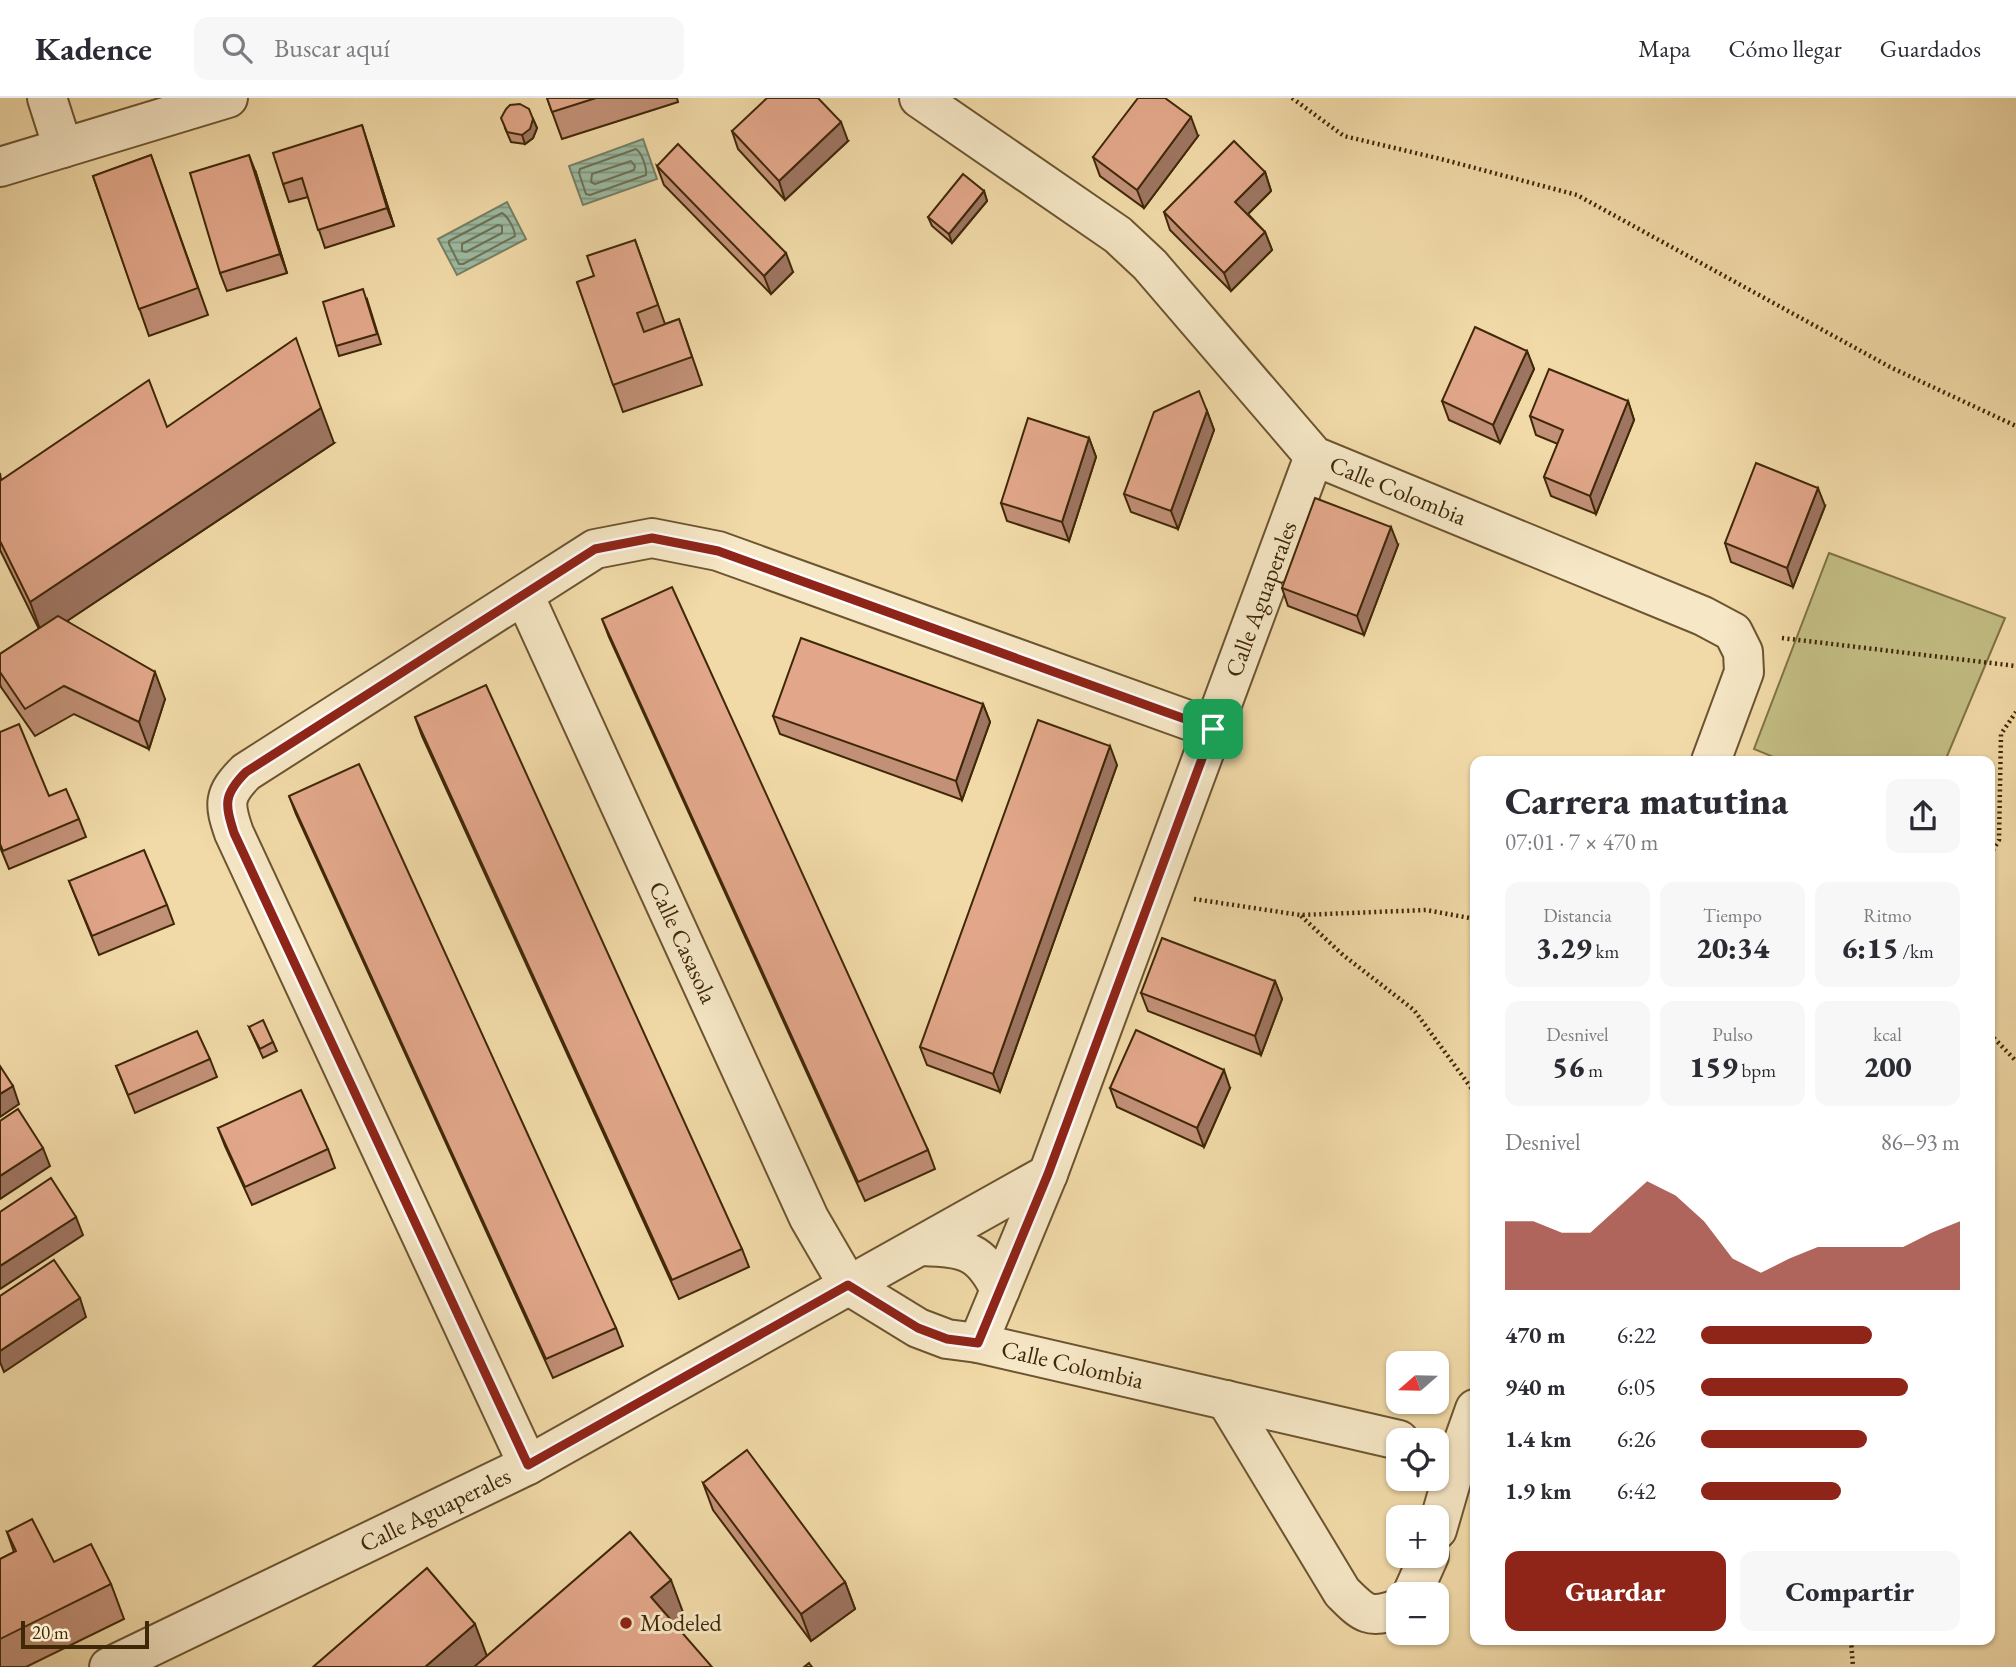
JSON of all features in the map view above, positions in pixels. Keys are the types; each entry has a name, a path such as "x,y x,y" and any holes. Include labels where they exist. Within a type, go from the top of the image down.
{"street":[{"path":"47,98 63,148"},
{"path":"0,167 228,98"},
{"name":"Calle Colombia","path":"919,98 1118,235 1150,265 1314,456 1703,616 1733,632"},
{"name":"Calle Aguaperales","path":"978,1343 1048,1174 1314,456"},
{"path":"528,1465 239,846 226,808 232,786 246,772 595,549 652,538 718,551 1213,729"},
{"name":"Calle Casasola","path":"524,596 809,1218 848,1285"},
{"path":"1713,756 1744,672 1743,652 1733,632"},
{"name":"Calle Aguaperales","path":"109,1667 528,1465 1048,1174"},
{"path":"920,1245 960,1249 975,1255 991,1270 1000,1290"},
{"name":"Calle Colombia","path":"848,1285 918,1328 947,1339 978,1343 1386,1437"},
{"path":"1226,1400 1342,1592 1359,1610 1377,1616 1386,1613"},
{"path":"1449,1450 1470,1417"}],"path":[{"path":"1292,98 1344,136 1577,195 1890,367 2016,426"},
{"path":"1733,632 2016,666"},
{"path":"1995,847 1999,840 2001,734 2016,712"},
{"path":"1152,892 1300,915 1426,910 1470,918"},
{"path":"1300,915 1343,955 1414,1010 1470,1086"},
{"path":"1995,1039 2016,1061"},
{"path":"1851,1645 1853,1667"}],"shaded area":[{"path":"1829,553 2005,618 1947,756 1771,756 1754,749"}],"water":[{"path":"643,139 657,179 583,205 569,166"},
{"path":"507,202 526,239 457,275 438,239"}],"building":[{"path":"547,98 596,98 552,112"},
{"path":"767,98 818,98 841,122 779,181 732,131"},
{"path":"1138,98 1165,98 1191,117 1137,190 1093,157"},
{"path":"520,104 529,109 533,119 530,129 522,135 507,132 501,118 510,105"},
{"path":"362,125 387,208 318,230 302,178 283,184 273,153"},
{"path":"1234,141 1265,172 1235,202 1265,232 1224,273 1164,212"},
{"path":"678,144 786,253 764,276 657,166"},
{"path":"151,155 198,288 139,309 93,176"},
{"path":"249,155 280,254 220,273 190,173"},
{"path":"963,174 984,191 949,234 928,217"},
{"path":"635,240 658,305 637,313 644,332 679,319 692,357 613,385 577,282 594,276 587,256"},
{"path":"363,289 377,334 336,346 323,302"},
{"path":"1475,327 1527,351 1493,425 1442,401"},
{"path":"296,338 321,408 30,602 0,541 0,481 149,380 167,427"},
{"path":"1549,369 1628,401 1590,496 1544,477 1563,430 1530,416"},
{"path":"1199,391 1207,411 1171,511 1124,494 1154,412"},
{"path":"1028,418 1089,438 1062,522 1001,503"},
{"path":"1756,463 1818,488 1787,568 1725,543"},
{"path":"1315,498 1391,527 1357,616 1282,588"},
{"path":"672,587 928,1150 858,1182 602,619"},
{"path":"58,616 155,672 139,722 64,686 25,709 0,672 0,654"},
{"path":"801,638 983,704 956,781 773,716"},
{"path":"486,685 742,1249 672,1280 415,717"},
{"path":"1038,720 1110,746 993,1074 920,1047"},
{"path":"19,724 49,796 66,789 79,819 3,851 0,844 0,732"},
{"path":"359,764 616,1328 546,1359 289,796"},
{"path":"144,850 167,905 92,936 69,881"},
{"path":"1162,938 1275,981 1255,1036 1141,993"},
{"path":"263,1020 273,1042 260,1049 249,1027"},
{"path":"1136,1030 1224,1070 1197,1128 1110,1088"},
{"path":"197,1031 210,1059 128,1095 116,1066"},
{"path":"0,1066 13,1086 0,1094"},
{"path":"301,1090 328,1149 245,1187 218,1128"},
{"path":"18,1109 43,1148 0,1176 0,1121"},
{"path":"51,1178 76,1217 0,1266 0,1212"},
{"path":"54,1260 80,1298 0,1351 0,1296"},
{"path":"747,1450 845,1582 801,1614 703,1483"},
{"path":"32,1519 54,1562 91,1544 111,1584 0,1639 0,1559 16,1551 7,1532"},
{"path":"630,1532 671,1580 651,1597 712,1667 474,1667"},
{"path":"427,1568 475,1624 425,1667 313,1667"}],"place":[{"name":"Modeled","path":"626,1623"}],"route":[{"path":"652,538 718,551 1213,729 1048,1174 978,1343 947,1339 918,1328 848,1285 528,1465 234,833 226,808 232,786 246,772 595,549 652,538"}]}
